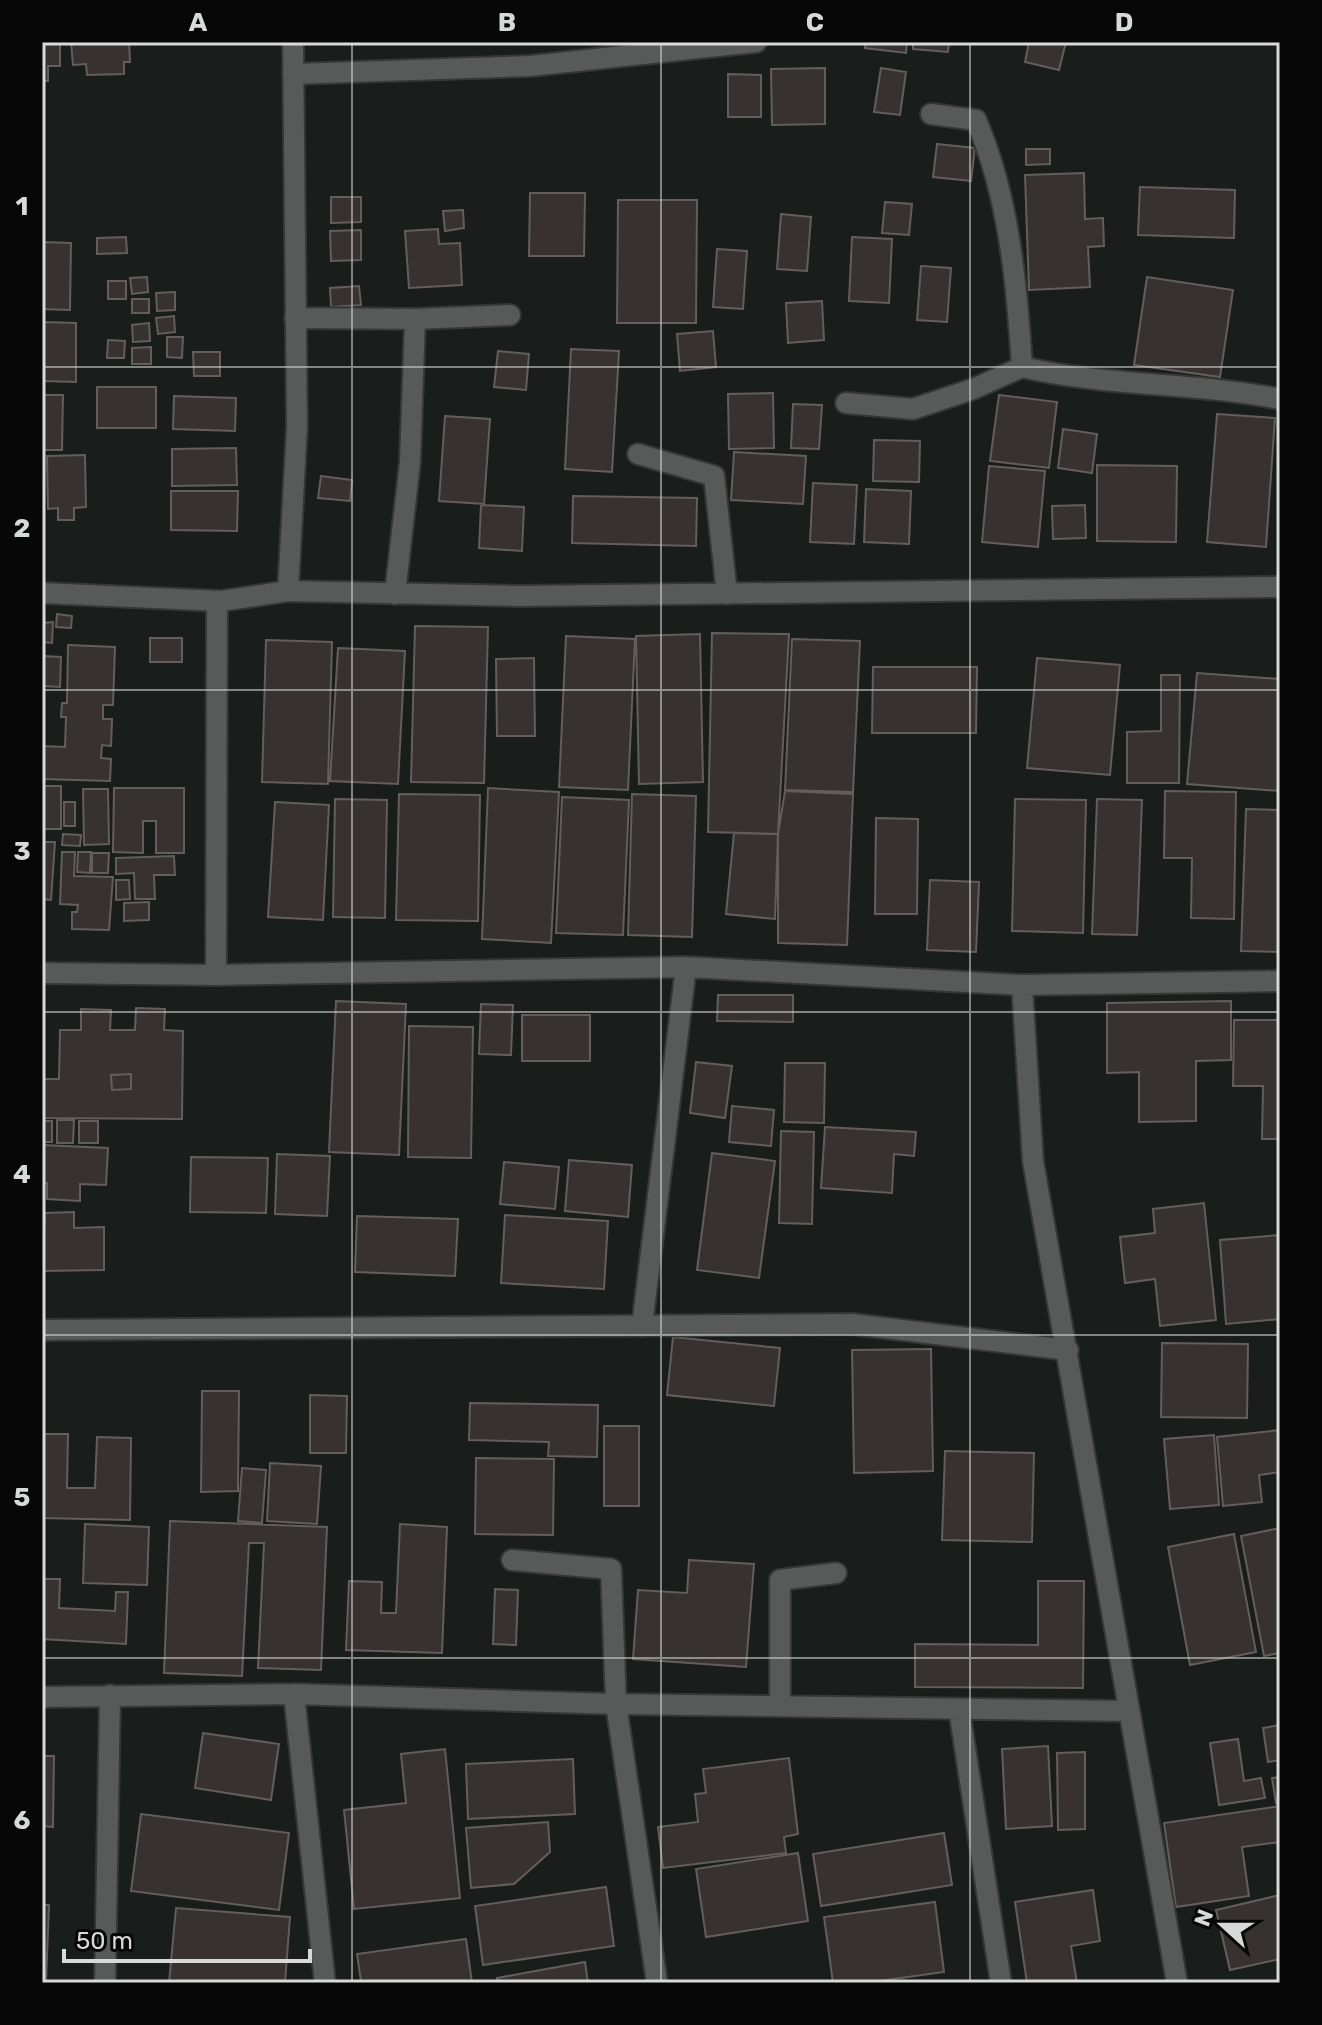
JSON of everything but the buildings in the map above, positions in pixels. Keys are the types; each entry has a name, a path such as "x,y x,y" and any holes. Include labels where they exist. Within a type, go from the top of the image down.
{"street":[{"path":"288,591 297,426 293,42"},
{"path":"293,74 530,66 756,42"},
{"path":"931,114 976,120 994,162 1018,311 1022,367"},
{"path":"295,318 415,319 510,315"},
{"path":"395,594 410,462 415,319"},
{"path":"846,403 913,409 973,389 1022,367 1070,379 1246,392 1280,399"},
{"path":"638,454 714,476 727,594"},
{"path":"42,593 221,601 288,591 727,594 1280,587"},
{"path":"216,975 217,607 221,601"},
{"path":"642,1326 686,967"},
{"path":"42,973 216,975 686,967 1022,985 1280,981"},
{"path":"1022,985 1033,1161 1177,1983"},
{"path":"42,1330 852,1324 1068,1350"},
{"path":"512,1560 611,1569 616,1704 657,1983"},
{"path":"780,1706 780,1580 836,1573"},
{"path":"42,1697 294,1694 616,1704 1127,1711"},
{"path":"294,1694 325,1983"},
{"path":"105,1983 110,1695"},
{"path":"959,1709 1001,1983"}]}
